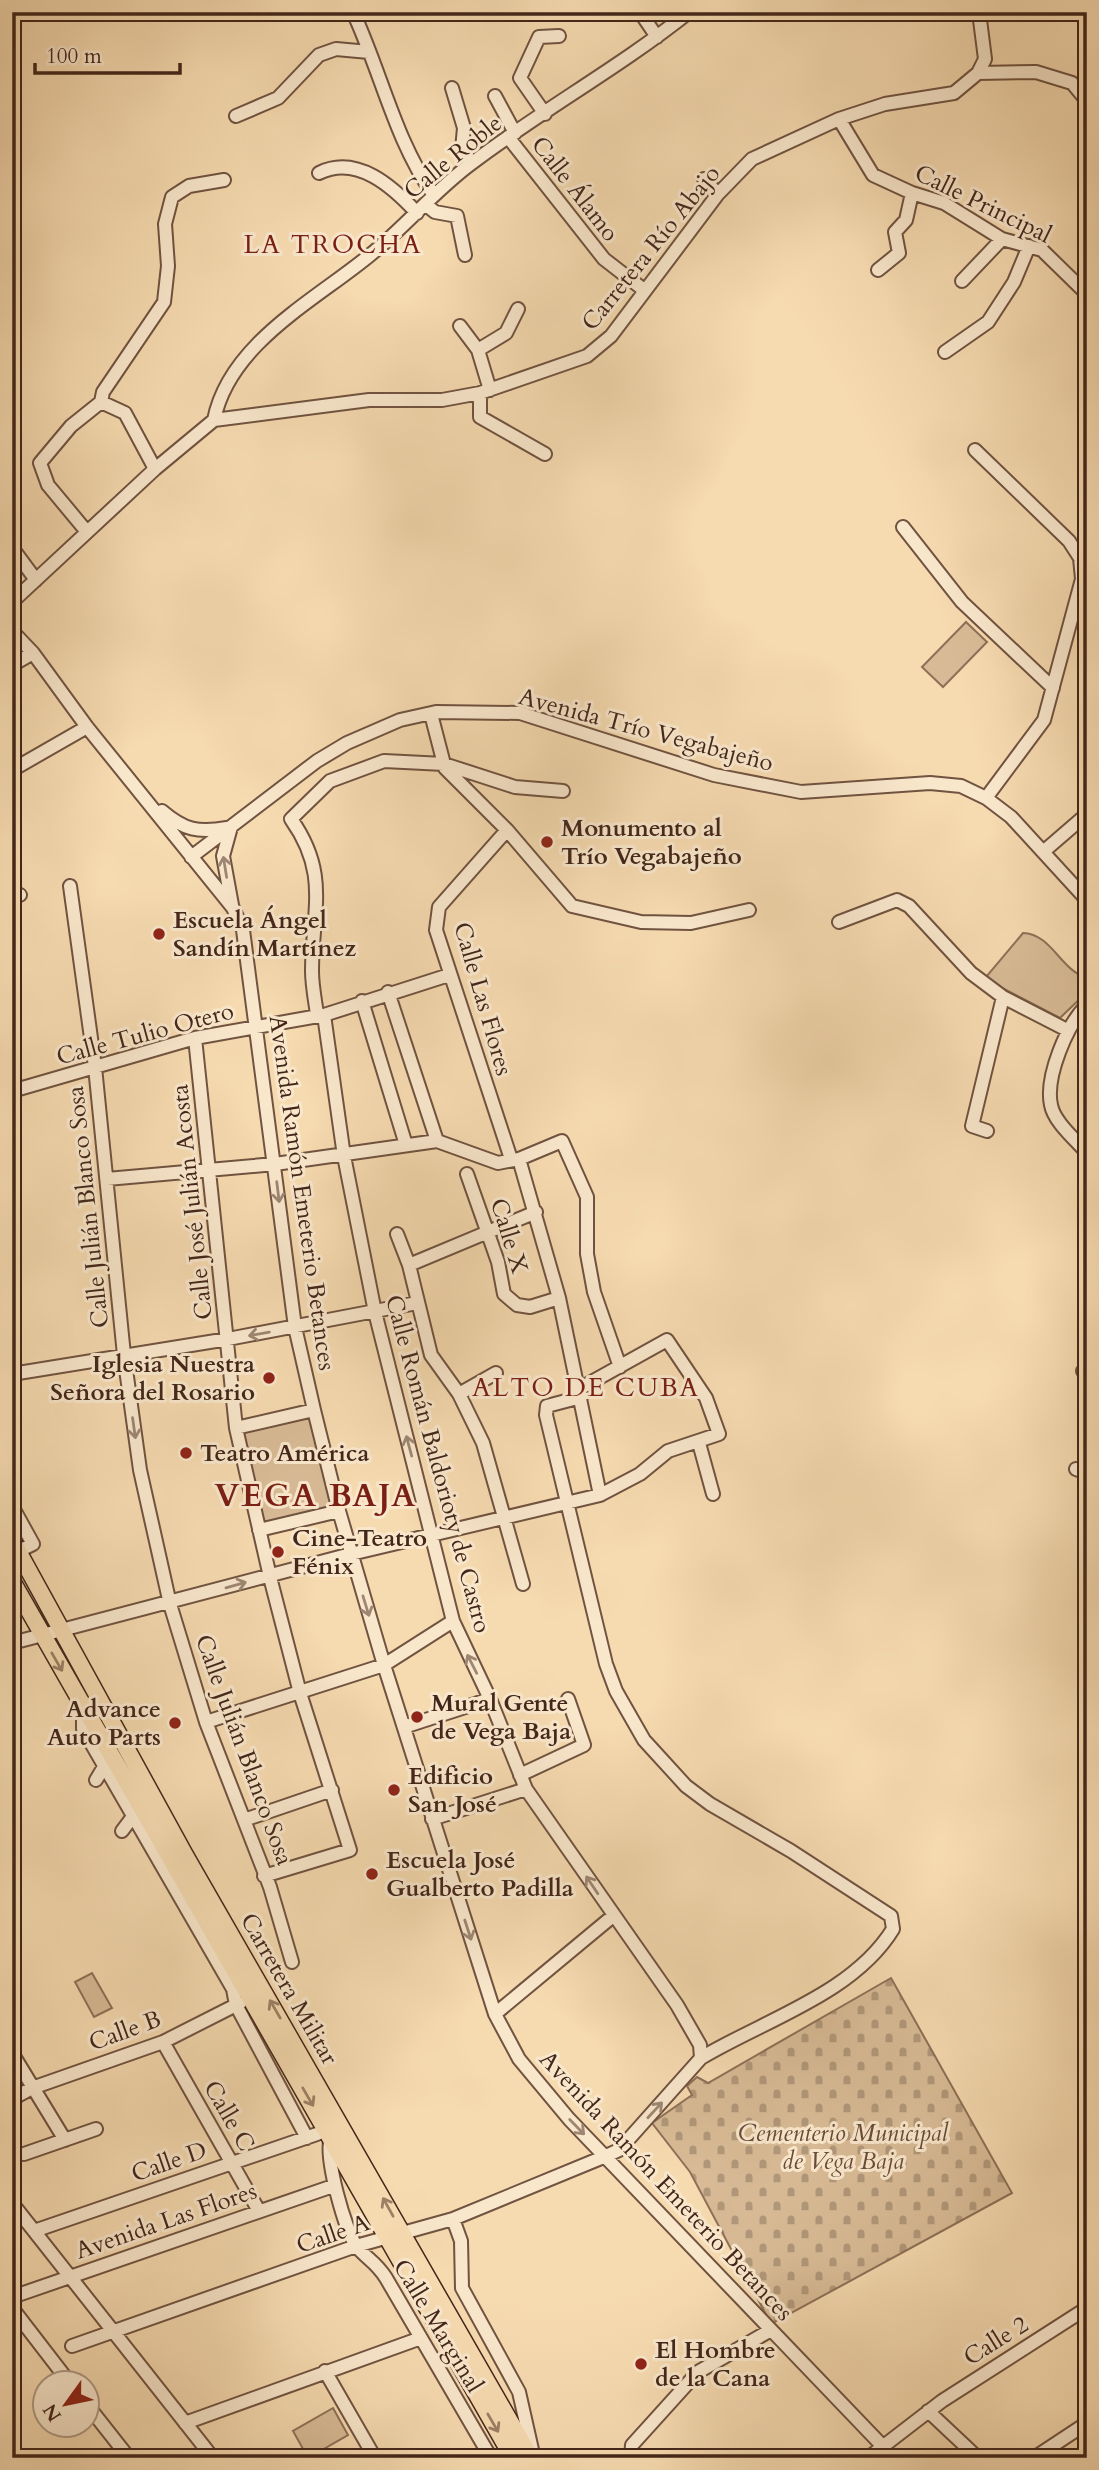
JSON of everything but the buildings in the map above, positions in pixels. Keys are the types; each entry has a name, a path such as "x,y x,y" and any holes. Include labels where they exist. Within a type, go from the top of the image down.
{"main road":[{"name":"Carretera Militar","path":"15,1546 395,2235 513,2458"},
{"name":"Carretera Militar","path":"12,1581 318,2137 395,2235 533,2458"}],"street":[{"path":"353,12 413,165 425,204"},
{"path":"639,12 657,37"},
{"name":"Calle Roble","path":"214,420 218,398 244,361 274,329 371,255 471,163 657,37 689,12"},
{"path":"979,12 984,32 985,59 978,73 1036,72 1072,83 1087,101"},
{"path":"545,114 520,78 539,37 559,36"},
{"path":"236,116 278,98 319,55 336,49 369,52"},
{"name":"Carretera Río Abajo","path":"214,420 369,400 442,400 485,392 587,356 611,336 718,194 752,159 839,119 885,104 954,93 978,73"},
{"path":"452,88 464,128 462,149 471,163"},
{"name":"Calle Álamo","path":"495,96 512,135 604,259 644,290"},
{"name":"Calle Principal","path":"839,119 873,174 912,193 944,203 1002,239 1042,250 1087,294"},
{"path":"319,173 345,166 381,179 435,212 457,216 465,255"},
{"path":"704,179 718,194"},
{"path":"87,532 48,485 40,463 71,426 101,402 103,392 164,302 168,266 165,223 172,197 189,186 224,180"},
{"path":"878,270 899,253 895,232 906,220 912,193"},
{"path":"962,281 1002,239"},
{"path":"945,352 988,322 1014,282 1029,246"},
{"path":"478,350 506,333 518,309"},
{"path":"460,326 478,350 485,392 480,417 545,454"},
{"path":"101,402 125,413 155,469"},
{"path":"12,602 155,469 214,420"},
{"path":"975,450 1069,541 1080,558 1082,579 1044,720 986,798"},
{"path":"903,527 962,602 1053,688"},
{"path":"13,549 36,580"},
{"name":"Avenida Ramón Emeterio Betances","path":"12,631 33,653 87,727 233,908 243,930 295,1327 314,1410 339,1511 384,1665 495,2014 519,2059 606,2156 894,2458"},
{"path":"12,665 33,653"},
{"name":"Avenida Trío Vegabajeño","path":"191,857 317,761 347,743 400,720 431,714 520,713 714,775 800,792 930,783 961,786 986,798 1010,817 1087,900"},
{"path":"431,714 444,764 507,830 572,906 641,922 691,923 749,910"},
{"path":"12,770 87,727"},
{"name":"Calle Román Baldorioty de Castro","path":"444,764 384,761 330,781 291,819 308,843 317,882 312,973 374,1312 453,1621 490,1699 526,1789 677,2005 700,2045 701,2058"},
{"path":"444,764 515,787 563,791"},
{"path":"135,788 177,824 194,832 231,827 223,856 233,908"},
{"path":"1043,852 1087,814"},
{"name":"Calle Las Flores","path":"507,830 439,906 436,930 449,975 536,1212 559,1298 600,1496"},
{"name":"Calle Julián Blanco Sosa","path":"71,886 95,1067 124,1355 140,1470 170,1604 206,1722 270,1887 292,1962"},
{"path":"839,922 897,900 909,906 971,973 1003,997 1067,1030"},
{"name":"Calle Tulio Otero","path":"12,1091 195,1038 321,1015 449,975"},
{"path":"388,992 437,1141"},
{"path":"987,1131 972,1126 1003,997"},
{"path":"362,1001 406,1145"},
{"path":"1087,1005 1067,1030 1050,1089 1051,1107 1087,1153"},
{"name":"Calle José Julián Acosta","path":"195,1038 211,1170 236,1428 300,1693 350,1850 264,1876"},
{"path":"107,1179 275,1164 437,1141 498,1163 562,1141 587,1197 586,1239 589,1267 620,1367"},
{"name":"Calle X","path":"467,1174 498,1262 504,1294 517,1305 530,1307 559,1298"},
{"path":"409,1265 536,1212"},
{"path":"397,1234 409,1265 416,1303 431,1355 459,1394 483,1443 523,1584"},
{"path":"12,1374 228,1339 416,1303"},
{"path":"12,1643 170,1604 351,1554 505,1516 565,1504 600,1496 640,1474 668,1451 699,1443 719,1434 706,1398 667,1340 580,1393 547,1406 546,1415 565,1504 598,1624 606,1664 629,1718 656,1756 686,1786 710,1804 791,1851 891,1916 893,1929 856,1973 701,2058 619,2150 606,2156"},
{"path":"459,1394 496,1373"},
{"path":"236,1428 314,1410"},
{"path":"699,1443 713,1494"},
{"path":"12,1506 33,1544 15,1546"},
{"path":"259,1530 339,1511"},
{"path":"206,1722 384,1665 453,1621"},
{"path":"404,1727 490,1699"},
{"path":"520,1774 584,1745 568,1699"},
{"path":"83,1707 83,1729 233,1989 243,2001 318,2137"},
{"path":"96,1780 105,1765"},
{"path":"432,1819 526,1789"},
{"path":"244,1820 332,1790"},
{"path":"122,1831 134,1815"},
{"path":"495,2014 613,1916"},
{"name":"Calle B","path":"12,2099 32,2088 163,2042 243,2001"},
{"name":"Calle C","path":"163,2042 259,2211"},
{"path":"12,2053 65,2140"},
{"path":"24,2154 96,2129"},
{"name":"Calle D","path":"34,2231 232,2163 318,2137"},
{"name":"Calle Marginal","path":"318,2137 328,2146 333,2186 356,2246 375,2261 491,2458"},
{"name":"Calle A","path":"72,2346 356,2246 453,2219 606,2156"},
{"name":"Avenida Las Flores","path":"13,2298 71,2275 333,2186"},
{"path":"12,2203 213,2458"},
{"path":"453,2219 461,2241 462,2288 519,2392 533,2458"},
{"path":"13,2298 60,2368"},
{"name":"Calle 2","path":"868,2458 928,2411 1087,2308"},
{"path":"631,2458 632,2445 698,2372 771,2330"},
{"path":"186,2423 421,2338"},
{"path":"325,2371 375,2458"},
{"path":"928,2411 978,2458"},
{"path":"1034,2458 1087,2423"},
{"path":"102,2424 129,2458"}],"green space":[{"path":"966,622 987,642 943,687 922,667"},
{"path":"1023,933 1041,939 1070,968 1087,978 1087,992 1060,1018 986,977"},
{"path":"313,1413 335,1509 263,1525 241,1429"},
{"path":"92,1973 112,2008 94,2017 75,1982"},
{"name":"Cementerio Municipal de Vega Baja","path":"891,1978 1012,2193 771,2324 690,2172 652,2123 692,2095 687,2086 697,2077 708,2083"},
{"path":"333,2408 348,2435 308,2458 293,2431"}],"place":[{"name":"Monumento al Trío Vegabajeño","path":"547,842"},
{"name":"Escuela Ángel Sandín Martínez","path":"159,934"},
{"name":"Iglesia Nuestra Señora del Rosario","path":"269,1378"},
{"name":"Teatro América","path":"186,1453"},
{"name":"Cine-Teatro Fénix","path":"278,1552"},
{"name":"Mural Gente de Vega Baja","path":"417,1717"},
{"name":"Advance Auto Parts","path":"175,1723"},
{"name":"Edificio San José","path":"394,1790"},
{"name":"Escuela José Gualberto Padilla","path":"372,1874"},
{"name":"El Hombre de la Cana","path":"641,2364"}],"district":[{"name":"LA TROCHA","path":"333,244"},
{"name":"ALTO DE CUBA","path":"586,1387"},
{"name":"VEGA BAJA","path":"316,1496"}]}
